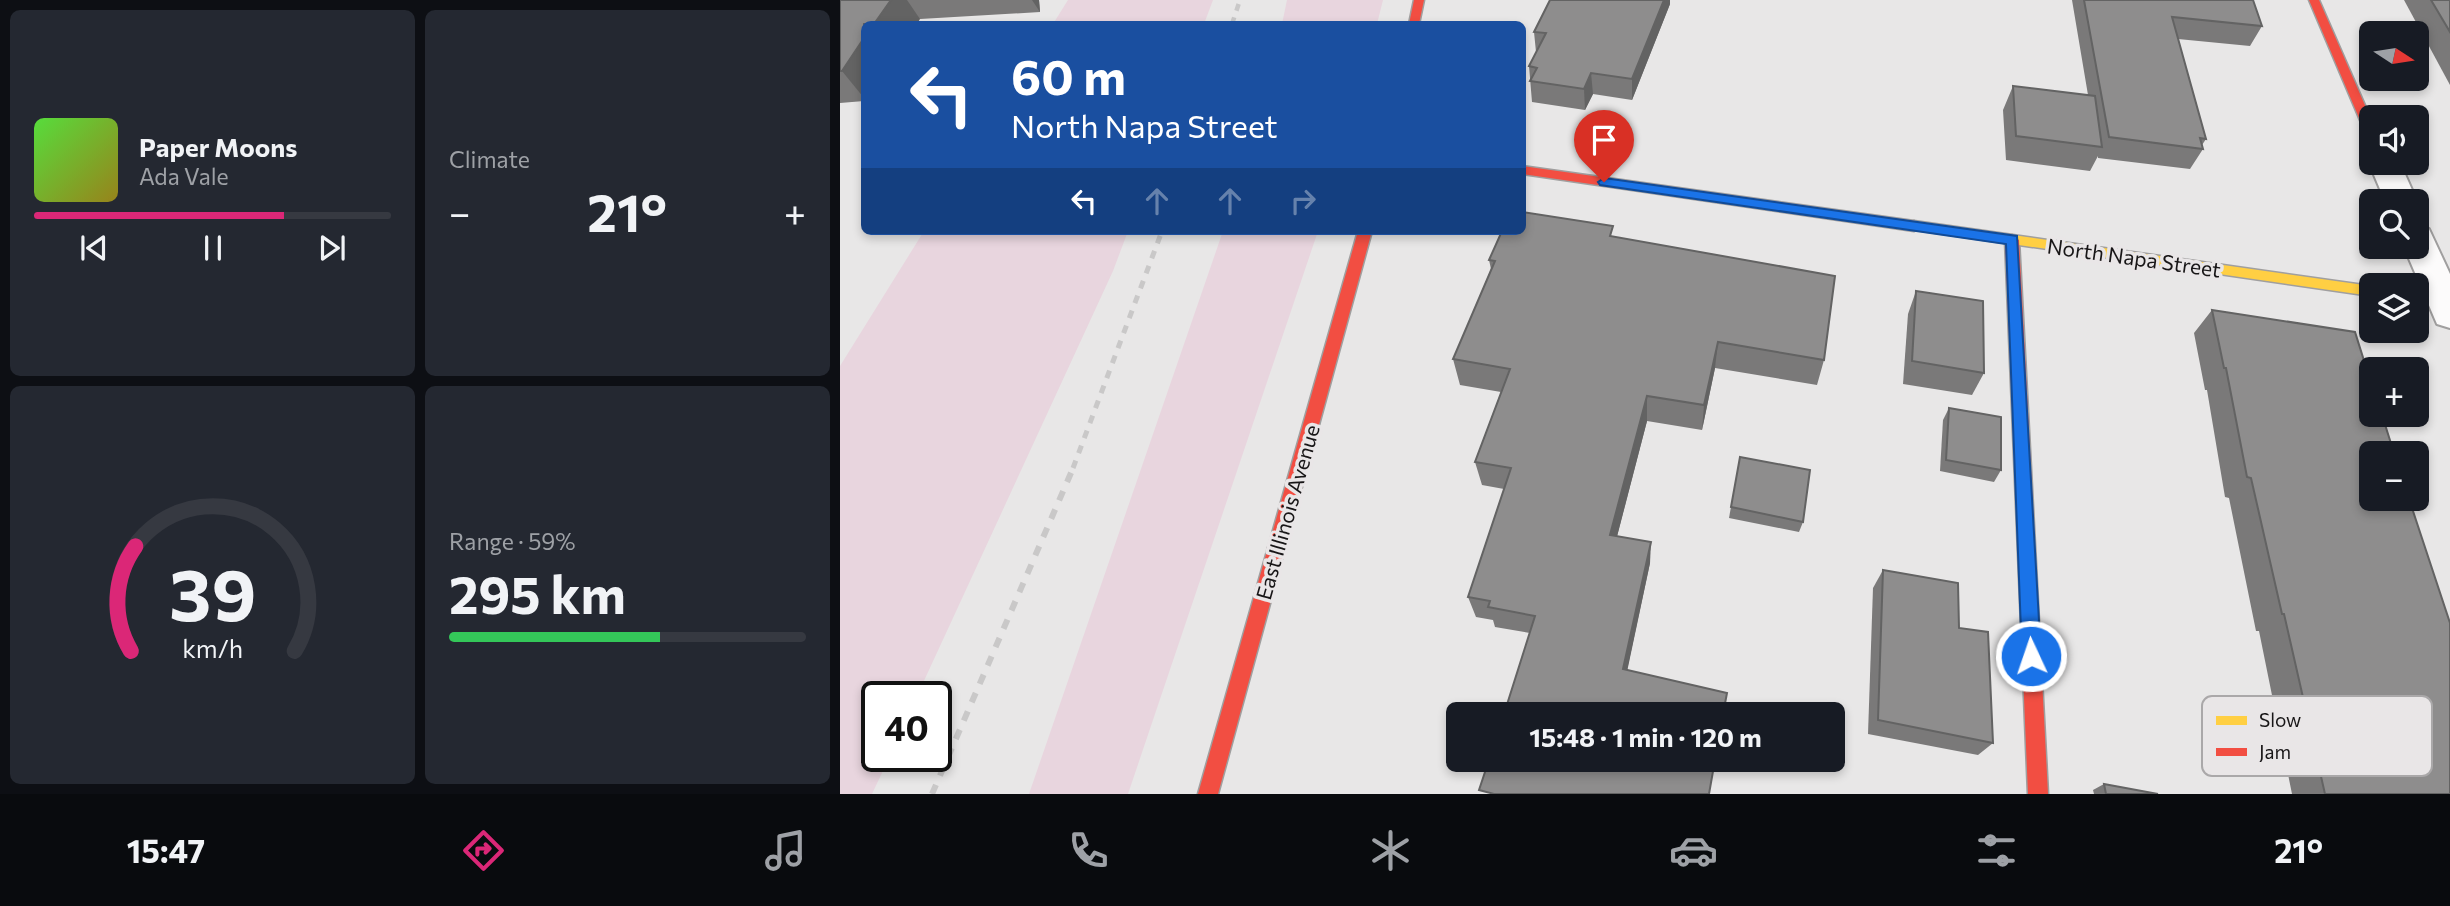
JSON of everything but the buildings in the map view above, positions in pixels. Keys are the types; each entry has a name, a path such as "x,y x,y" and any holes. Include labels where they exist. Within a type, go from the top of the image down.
{"street":[{"path":"1415,21 1419,0"},
{"path":"2314,0 2359,105"},
{"name":"North Napa Street","path":"1526,171 2359,289"},
{"name":"East Illinois Avenue","path":"1208,794 1364,235"},
{"path":"2012,240 2038,794"},
{"path":"2425,259 2440,304"}],"shaded area":[{"path":"1068,0 1213,0 1205,21 1055,21"},
{"path":"1287,0 1383,0 1378,21 1283,21"},
{"path":"922,235 1126,235 1113,271 924,681 861,681 861,772 882,772 872,794 840,794 840,366"},
{"path":"1222,235 1317,235 1128,794 1029,794"}],"railway":[{"path":"1233,21 1240,0"},
{"path":"1073,468 1160,235"},
{"path":"932,794 1074,466"}],"traffic: slow":[{"path":"1914,226 2359,289"}],"traffic: jam":[{"path":"1415,21 1419,0"},
{"path":"2314,0 2359,105"},
{"path":"1526,171 1914,226"},
{"path":"1208,794 1364,235"},
{"path":"2012,240 2038,794"}],"route":[{"path":"1604,182 2012,240 2031,656"}]}
